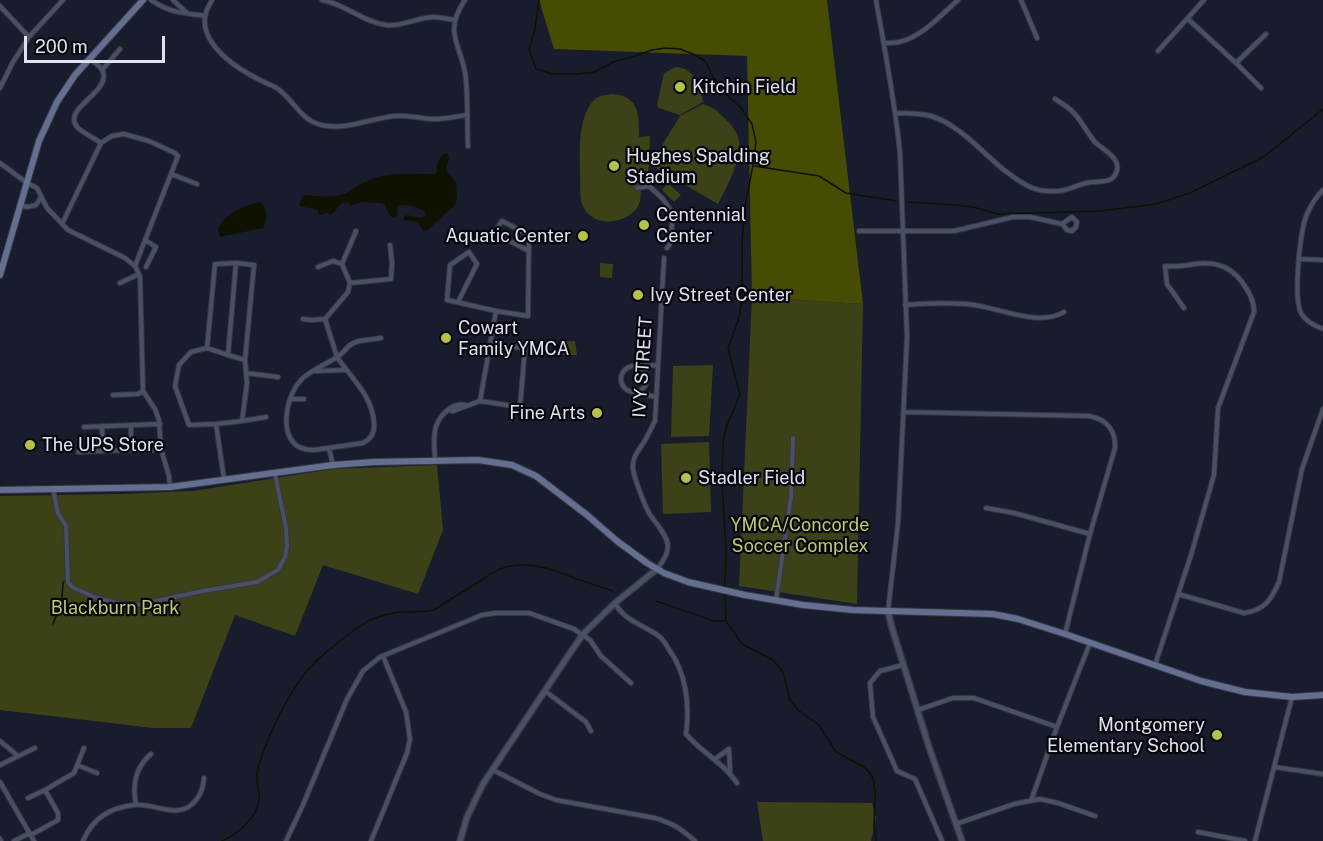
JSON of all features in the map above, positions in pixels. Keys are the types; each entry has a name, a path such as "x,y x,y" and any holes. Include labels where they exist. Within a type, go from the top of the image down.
{"main road":[{"path":"0,275 39,141 54,108 65,88 89,58 143,0"},
{"path":"0,490 170,487 333,465 374,462 478,460 512,465 536,476 617,541 657,569 688,582 803,606 853,610 993,614 1065,633 1201,681 1245,692 1292,697 1323,695"}],"street":[{"path":"0,88 28,37 63,0"},
{"path":"151,0 164,9 205,16"},
{"path":"173,0 188,14"},
{"path":"212,0 205,16 206,33 212,44 246,72 275,87 305,118 314,123 329,127 393,116 432,119 467,115"},
{"path":"322,0 340,5 382,24 400,25 433,17 455,20"},
{"path":"465,0 455,20 456,43 466,77 468,146"},
{"path":"876,0 891,79 900,153 907,337 896,549 888,611 929,747 962,841"},
{"path":"884,43 898,42 912,37 958,0"},
{"path":"1021,0 1037,38"},
{"path":"1158,51 1204,0"},
{"path":"0,6 28,37"},
{"path":"1188,19 1261,88"},
{"path":"1236,63 1266,34"},
{"path":"102,69 120,49"},
{"path":"89,58 102,69 104,74 102,84 95,94 81,105 74,120 77,126 101,143"},
{"path":"895,113 920,114 943,121 957,129 1018,180 1036,189 1063,191 1087,182 1103,182 1115,176 1118,170 1115,158 1094,141 1073,112 1055,99"},
{"path":"62,224 101,143 112,136 124,134 149,141 178,156 135,267"},
{"path":"0,163 37,188 47,208 68,230 125,258 139,274 143,391 155,409 159,420 161,449 170,487"},
{"path":"171,174 196,184"},
{"path":"637,188 649,186 663,199 673,214 670,244 667,248"},
{"path":"1323,190 1307,213 1302,231 1297,301 1301,314 1316,327 1323,329"},
{"path":"36,205 41,196"},
{"path":"21,205 47,208"},
{"path":"859,231 954,231 1013,217 1030,217 1062,224"},
{"path":"458,303 477,264 469,252 450,265 447,300 458,303 496,311 528,316 530,235 502,220 494,233 529,250"},
{"path":"303,319 325,319 348,292 350,283 342,264 356,231"},
{"path":"145,240 156,247 146,267"},
{"path":"350,283 391,279 390,245"},
{"name":"IVY STREET","path":"657,569 668,549 667,537 650,514 633,468 636,454 645,442 655,421 664,258"},
{"path":"1300,259 1323,260"},
{"path":"318,267 333,261 342,264"},
{"path":"228,355 236,263"},
{"path":"207,348 215,264 254,265 245,360 247,383 242,421"},
{"path":"1155,665 1214,475 1218,408 1254,312 1254,303 1249,291 1236,274 1224,266 1191,264 1165,266 1167,284 1184,308"},
{"path":"120,283 139,274"},
{"path":"905,305 968,304 1017,315 1045,318 1064,312"},
{"path":"480,401 496,311"},
{"path":"325,319 337,357 366,395 372,408 375,428 369,440 363,443 306,450 298,447 292,441 288,432 286,413 289,399 301,380 337,357 348,346 359,341 381,338"},
{"path":"435,461 435,431 438,422 451,407 480,401 520,407 525,348 490,345"},
{"path":"245,360 207,348 191,352 179,365 175,386 189,425 266,417"},
{"path":"656,397 631,392 624,387 621,379 627,368 658,365"},
{"path":"635,392 643,389 647,382 644,370 636,366"},
{"path":"315,371 346,370"},
{"path":"246,373 279,377"},
{"path":"112,395 138,394 143,391"},
{"path":"289,399 304,399"},
{"path":"1178,594 1244,613 1263,606 1272,597 1279,582 1302,469 1323,409"},
{"path":"904,412 1089,416 1103,421 1113,432 1115,447 1065,633"},
{"path":"84,427 160,424"},
{"path":"216,424 224,479"},
{"path":"131,425 131,450"},
{"path":"102,426 103,451"},
{"path":"776,601 791,497 793,438"},
{"path":"329,448 333,465"},
{"path":"78,452 154,450"},
{"path":"53,489 58,513 66,526 68,582 72,587 94,597 116,603 137,605 256,582 278,570 285,558 287,547 286,528 274,473"},
{"path":"986,508 1023,515 1090,534"},
{"path":"460,841 475,798 583,634 615,603 657,569"},
{"path":"615,603 636,624 661,637 672,652 682,674 687,697 686,734 730,771 737,783"},
{"path":"286,841 346,699 363,671 383,656 482,615 529,613 583,634 602,656 631,682"},
{"path":"1031,801 1090,642"},
{"path":"371,841 407,753 410,739 405,712 383,656"},
{"path":"904,664 880,671 870,682 873,717 897,771 915,779 942,841"},
{"path":"545,691 586,722 591,731"},
{"path":"1255,841 1292,697"},
{"path":"918,710 953,698 974,698 1057,727"},
{"path":"0,741 18,756"},
{"path":"0,765 35,748"},
{"path":"27,798 74,773 84,748"},
{"path":"715,759 729,749 730,771"},
{"path":"136,804 133,791 135,782 145,759 151,754"},
{"path":"77,765 97,773"},
{"path":"1274,767 1323,774"},
{"path":"493,770 556,800 669,822 695,841"},
{"path":"83,841 93,824 105,813 136,804 170,810 185,809 199,796 204,778"},
{"path":"0,782 34,841"},
{"path":"14,841 58,820 58,813 45,790"},
{"path":"956,824 1014,804 1040,799 1095,816"},
{"path":"1198,832 1245,841"}],"green space":[{"name":"Kitchin Field","path":"676,67 688,71 696,79 703,102 680,115 659,108 657,105 664,73"},
{"name":"Hughes Spalding Stadium","path":"612,94 628,98 633,103 638,114 639,137 650,136 648,182 640,182 639,205 632,213 618,220 603,221 590,215 581,201 581,135 582,124 589,106 595,99"},
{"path":"703,104 712,108 728,122 739,140 736,165 718,204 654,167 653,160 680,116"},
{"path":"668,183 681,195 674,202 662,190"},
{"path":"600,263 613,264 612,278 600,277"},
{"name":"YMCA/Concorde Soccer Complex","path":"752,297 863,304 857,604 739,586"},
{"path":"563,341 575,341 577,355 563,355"},
{"path":"713,365 709,436 671,437 673,366"},
{"name":"Stadler Field","path":"709,442 711,512 663,514 661,444"},
{"name":"Blackburn Park","path":"437,465 443,530 418,594 323,565 295,636 235,615 191,728 153,728 0,710 0,496 193,491 333,469"},
{"path":"757,802 872,803 876,818 871,841 763,841"}],"shaded area":[{"path":"539,0 827,0 863,304 752,297 747,56 554,49"},
{"path":"445,153 449,159 446,170 456,182 457,200 454,206 426,231 422,230 418,222 404,220 407,215 420,218 425,215 425,212 412,206 399,206 398,215 394,217 390,216 384,204 363,202 351,206 347,202 341,204 331,215 327,212 319,215 317,209 299,205 303,196 339,195 381,176 435,174 438,161"},
{"path":"261,202 266,214 263,228 220,237 218,229 225,218 248,205"}],"waterway":[{"path":"539,0 529,50 536,69 552,74 594,72 613,62 652,50 680,49 705,61 713,77 752,124 756,142 745,206 742,299 739,318 728,348 740,395 723,441 725,589"},
{"path":"907,202 973,207 998,214 1101,211 1156,204 1190,193 1265,156 1323,109"},
{"path":"754,166 819,176 846,193 896,201"},
{"path":"222,841 240,829 255,812 259,798 258,767 274,726 296,686 316,661 363,624 388,614 433,610 491,574 510,566 540,567 612,591"},
{"path":"53,624 59,608 59,600 62,598 64,582"},
{"path":"725,594 726,621 742,644 773,660 783,672 790,700 798,710 819,725 836,752 864,767 873,778 876,841"},
{"path":"656,601 714,621 725,621"}],"place":[{"name":"Kitchin Field","path":"680,87"},
{"name":"Hughes Spalding Stadium","path":"614,166"},
{"name":"Centennial Center","path":"644,225"},
{"name":"Aquatic Center","path":"583,236"},
{"name":"Ivy Street Center","path":"638,295"},
{"name":"Cowart Family YMCA","path":"446,338"},
{"name":"Fine Arts","path":"597,413"},
{"name":"The UPS Store","path":"30,445"},
{"name":"Stadler Field","path":"686,478"},
{"name":"Montgomery Elementary School","path":"1217,735"}]}
